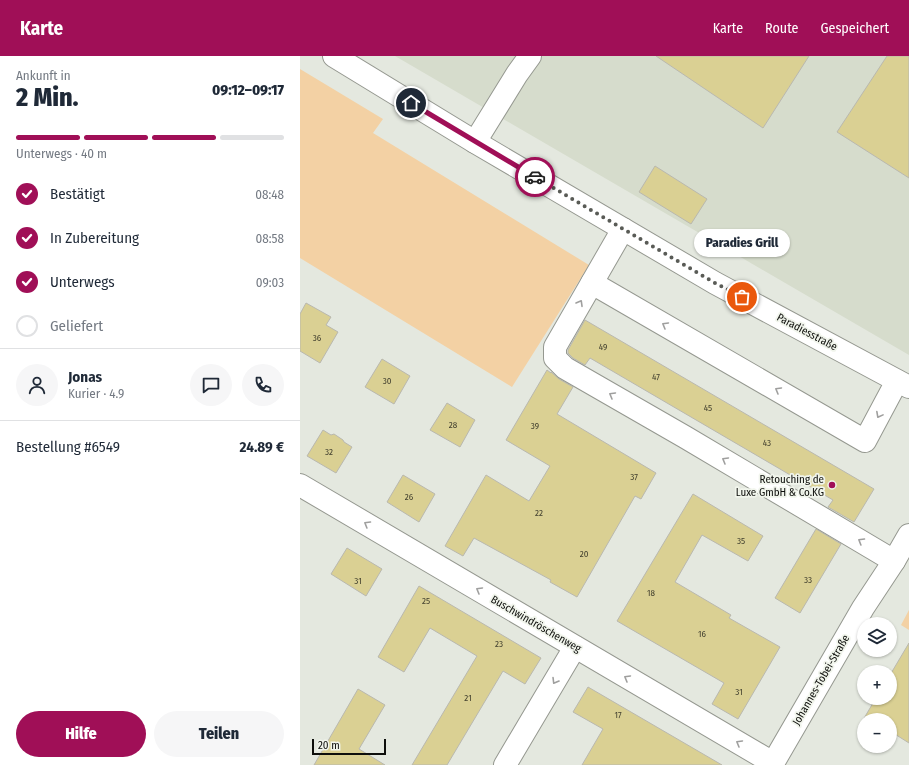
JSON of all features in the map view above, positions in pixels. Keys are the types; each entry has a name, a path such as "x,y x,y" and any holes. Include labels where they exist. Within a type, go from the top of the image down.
{"street":[{"name":"Paradiesstraße","path":"334,56 715,283 903,384"},
{"path":"476,142 530,56"},
{"path":"623,229 555,347 555,358 565,368 894,561"},
{"path":"592,283 865,441 903,384"},
{"name":"Buschwindröschenweg","path":"300,485 772,764"},
{"name":"Johannes-Tobei-Straße","path":"772,764 863,608 909,535"},
{"path":"505,765 576,647"}],"shaded area":[{"path":"395,56 909,56 909,355"},
{"path":"300,69 383,119 373,133 589,265 512,387 300,258"},
{"path":"909,610 909,630 901,625"}],"building":[{"path":"656,56 809,56 763,128"},
{"path":"887,56 909,56 909,178 837,132"},
{"path":"655,166 707,199 691,224 639,192"},
{"path":"306,303 331,317 326,325 338,332 320,363 300,351 300,314"},
{"path":"585,320 874,489 854,522 828,507 833,500 590,358 585,365 573,358 568,353 568,350"},
{"path":"382,359 410,376 394,404 365,387"},
{"path":"547,370 573,387 557,414 656,473 641,499 635,496 577,597 550,582 551,580 474,538 463,556 445,546 486,475 529,501 550,466 506,440"},
{"path":"447,403 475,420 460,447 430,430"},
{"path":"323,430 331,435 334,434 352,447 336,473 307,456"},
{"path":"403,475 435,494 419,522 387,502"},
{"path":"693,494 763,536 748,561 702,535 675,582 731,615 729,618 780,647 738,719 712,704 724,683 617,621"},
{"path":"816,529 841,544 800,613 775,598"},
{"path":"347,548 382,569 366,596 331,574"},
{"path":"419,586 541,658 525,684 503,671 447,765 412,765 477,656 430,628 404,672 378,657"},
{"path":"909,643 909,743 897,735 897,713 867,713 872,705 897,705 896,665"},
{"path":"588,687 722,765 582,765 603,729 573,712"},
{"path":"358,689 385,705 359,749 385,765 314,765"}],"way so far":[{"path":"535,177 715,283 742,297"}],"place":[{"name":"Paradies Grill","path":"742,297"},
{"name":"Retouching de Luxe GmbH & Co.KG","path":"832,485"}],"route":[{"path":"411,103 535,177"}]}
